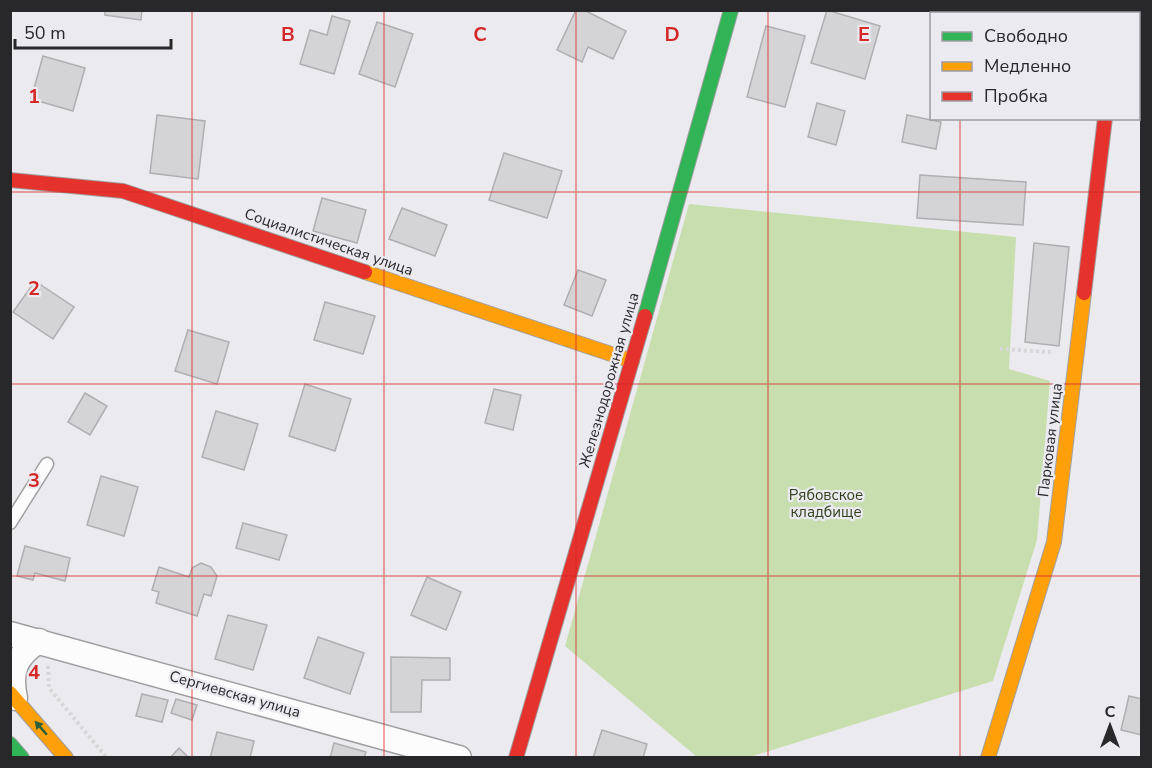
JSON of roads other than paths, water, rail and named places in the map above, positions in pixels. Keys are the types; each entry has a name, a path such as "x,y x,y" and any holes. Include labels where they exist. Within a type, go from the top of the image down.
{"street":[{"name":"Железнодорожная улица","path":"516,758 632,361 731,10"},
{"name":"Парковая улица","path":"988,758 1054,542 1106,120"},
{"name":"Социалистическая улица","path":"10,180 123,191 632,361"},
{"name":"Сергиевская улица","path":"10,634 44,650 459,758"},
{"path":"44,650 24,650 15,664 11,681 13,696 66,758"},
{"path":"10,744 22,758"}],"lane":[{"path":"10,523 47,464"}],"park label":[{"name":"Рябовское кладбище","path":"826,504"}]}
